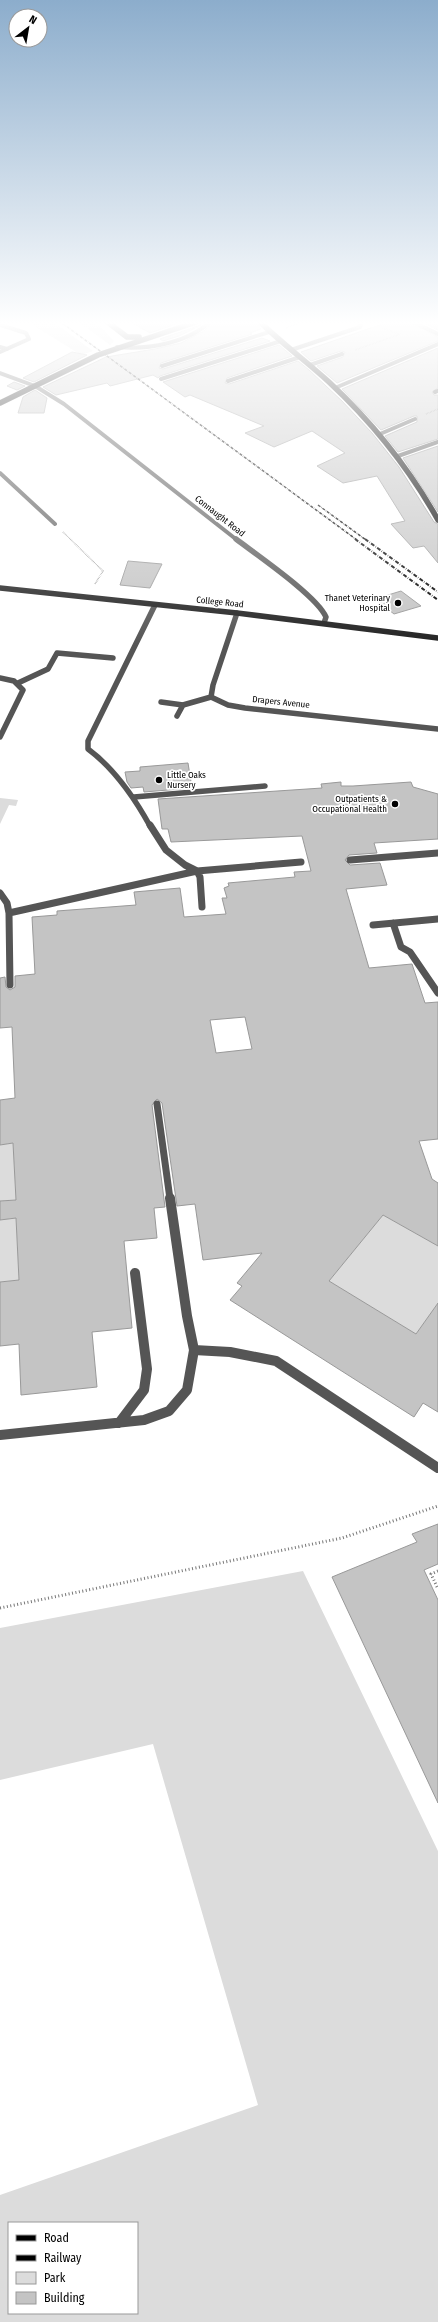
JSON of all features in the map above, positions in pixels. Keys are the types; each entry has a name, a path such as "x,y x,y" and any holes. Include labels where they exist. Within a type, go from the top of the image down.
{"main road":[{"path":"374,428 398,456 438,520"},
{"name":"College Road","path":"0,588 238,613 438,638"}],"street":[{"name":"Connaught Road","path":"95,428 310,597 323,610 326,617 324,623"},
{"path":"380,434 394,428"},
{"path":"398,456 438,442"},
{"path":"0,473 55,524"},
{"path":"155,604 88,741 88,748 103,760 134,797 160,843 174,858 197,871 200,877 202,907"},
{"path":"161,702 183,705 211,697 213,685 238,613"},
{"path":"18,683 48,670 57,652 113,658"},
{"path":"0,678 18,683 23,690 0,737"},
{"name":"Drapers Avenue","path":"211,697 228,705 438,729"},
{"path":"177,716 183,705"},
{"path":"134,797 265,786"},
{"path":"350,860 438,853"},
{"path":"9,913 143,885 197,871 301,862"},
{"path":"0,894 7,903 9,913 10,985"},
{"path":"373,925 438,919"},
{"path":"393,923 401,947 410,952 424,970 434,990 438,993"},
{"path":"0,1435 144,1420 169,1411 187,1390 194,1350 187,1316 157,1104"},
{"path":"119,1423 144,1390 147,1369 135,1273"},
{"path":"194,1350 230,1352 276,1360 438,1468"}],"path":[{"path":"55,524 103,571 88,597"},
{"path":"0,1608 342,1538 438,1506"},
{"path":"438,1571 431,1574 438,1589"}],"green space":[{"path":"0,798 18,800 16,806 9,805 0,824"},
{"path":"13,1143 16,1200 0,1201 0,1145"},
{"path":"383,1215 438,1246 438,1303 416,1334 329,1281"},
{"path":"16,1218 19,1280 0,1282 0,1220"},
{"path":"303,1571 438,1851 438,2322 0,2322 0,2195 258,2105 153,1744 0,1780 0,1628"}],"building":[{"path":"258,428 368,428 399,467 434,522 438,524 438,563 424,546 413,548 391,524 405,521 377,476 343,483 317,466 345,453 312,431 274,447 245,433"},
{"path":"402,428 438,428 438,439 398,452 385,436"},
{"path":"438,446 438,512 403,458"},
{"path":"128,561 162,564 150,588 120,585"},
{"name":"Thanet Veterinary Hospital","path":"401,591 421,606 394,614 375,599"},
{"name":"Little Oaks Nursery","path":"188,763 192,788 144,792 143,787 131,788 127,782 125,772 140,771 140,767"},
{"path":"341,782 341,786 353,786 411,782 413,787 438,794 438,839 374,843 377,853 349,855 345,860 350,865 380,863 387,885 346,889 369,968 412,964 425,1003 438,1002 438,1139 419,1141 432,1179 438,1183 438,1246 383,1215 329,1281 416,1334 438,1303 438,1412 423,1403 414,1417 230,1300 242,1286 237,1283 262,1253 203,1260 195,1204 177,1206 162,1103 157,1099 152,1105 165,1207 154,1208 157,1238 124,1241 132,1328 92,1332 97,1387 21,1395 19,1344 0,1346 0,1282 19,1280 16,1218 0,1220 0,1201 16,1200 13,1143 0,1145 0,1100 15,1098 12,1027 0,1028 0,978 5,977 6,987 10,990 15,987 15,976 35,974 32,917 57,915 57,911 136,905 134,892 180,888 184,917 226,914 222,898 227,898 224,888 229,886 228,883 295,877 294,872 311,871 302,836 171,842 168,829 162,829 158,799 322,788 321,784","holes":["245,1017 252,1049 216,1053 210,1020"]},
{"path":"438,1524 438,1564 424,1570 438,1600 438,1803 332,1577 417,1542 412,1534"}],"railway":[{"path":"205,428 357,540"},
{"path":"318,505 366,540"},
{"path":"355,539 438,600"},
{"path":"365,539 438,592"}],"place":[{"name":"Thanet Veterinary Hospital","path":"398,603"},
{"name":"Little Oaks Nursery","path":"159,780"},
{"name":"Outpatients & Occupational Health","path":"395,804"}]}
